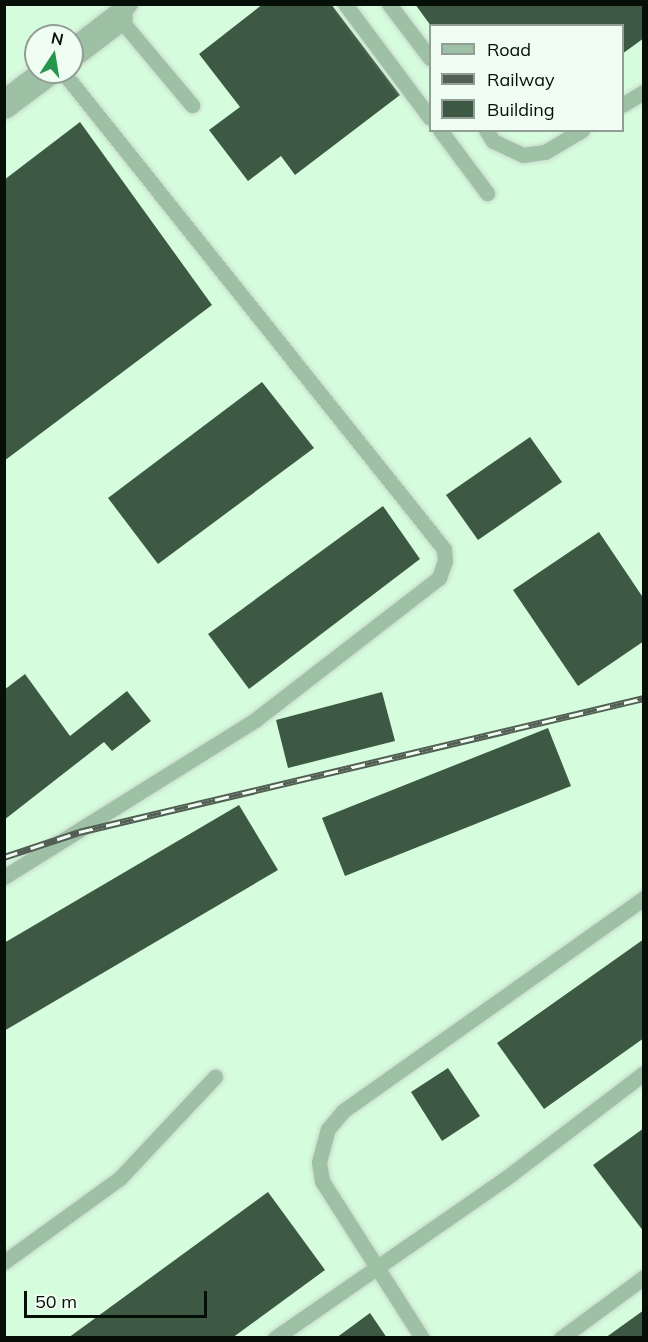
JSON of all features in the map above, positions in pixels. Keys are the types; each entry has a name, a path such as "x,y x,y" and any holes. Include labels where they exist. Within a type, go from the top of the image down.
{"street":[{"path":"84,44 125,11"},
{"path":"4,105 32,84"}],"lane":[{"path":"345,4 429,117"},
{"path":"389,4 429,57"},
{"path":"125,11 192,105"},
{"path":"4,877 255,720 439,578 445,561 444,549 73,84"},
{"path":"624,104 644,92"},
{"path":"441,132 487,193"},
{"path":"487,132 494,141 523,155 544,152 579,132"},
{"path":"422,1338 375,1268 322,1181 319,1162 328,1129 343,1111 644,898"},
{"path":"275,1338 506,1178 644,1073"},
{"path":"4,1262 120,1178 215,1077"},
{"path":"561,1338 644,1277"}],"shaded area":[{"path":"5,5 643,5 643,1337 5,1338"}],"building":[{"path":"263,4 331,4 400,95 295,175 281,156 248,181 209,130 240,107 199,54"},
{"path":"415,4 644,4 644,38 624,53 624,24 430,24"},
{"path":"80,122 212,305 4,461 4,180"},
{"path":"262,382 314,448 158,564 108,498"},
{"path":"530,437 562,482 478,540 446,495"},
{"path":"383,506 420,559 249,689 208,634"},
{"path":"599,532 644,599 644,641 578,686 513,590"},
{"path":"25,674 70,736 127,691 151,721 112,751 104,742 4,820 4,690"},
{"path":"382,692 395,741 288,768 276,720"},
{"path":"548,728 571,786 345,876 322,818"},
{"path":"239,805 278,870 4,1031 4,943"},
{"path":"644,939 644,1038 544,1109 497,1043"},
{"path":"448,1068 480,1116 442,1141 411,1092"},
{"path":"644,1128 644,1232 593,1165"},
{"path":"268,1192 325,1270 232,1338 68,1338"},
{"path":"644,1310 644,1338 605,1338"},
{"path":"370,1313 387,1338 336,1338"}],"railway":[{"path":"4,857 79,832 644,698"}]}
